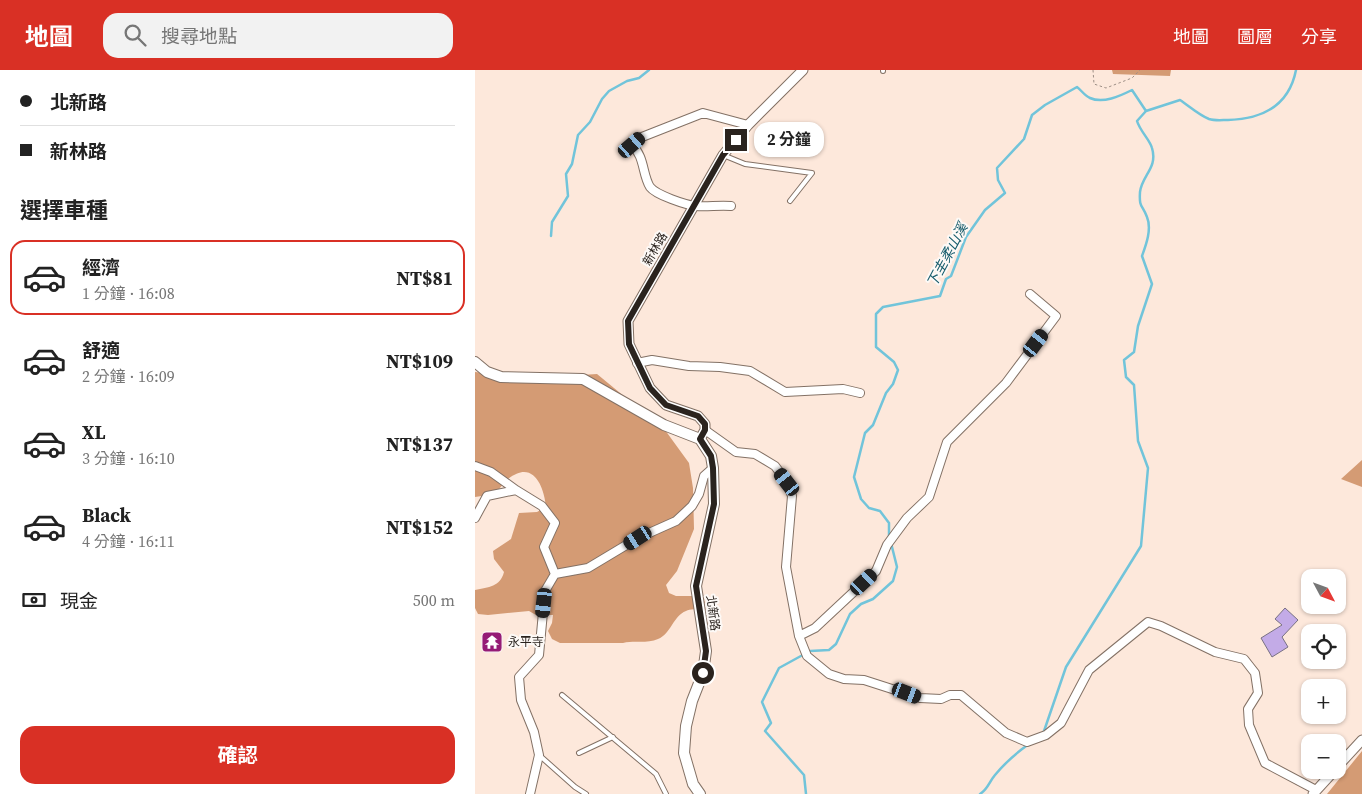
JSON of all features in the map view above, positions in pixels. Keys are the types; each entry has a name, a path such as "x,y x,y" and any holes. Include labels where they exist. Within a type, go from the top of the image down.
{"main road":[{"path":"475,362 487,372 501,377 583,379 664,425 703,435"},
{"name":"北新路","path":"700,794 693,784 684,753 686,726 692,700 703,673 706,651 696,586 714,504 713,468 711,456 703,435"}],"street":[{"name":"新林路","path":"703,435 705,424 698,416 666,405 650,388 629,344 628,321 723,155 748,124 803,70"},
{"path":"731,206 695,206 660,195 650,187 639,151 632,145 642,137 703,113 748,124"},
{"path":"799,636 815,628 877,571 887,545 907,518 929,497 947,442 1006,383 1056,316 1030,294"},
{"path":"637,363 651,360 689,366 720,367 750,371 785,392 843,389 861,393"},
{"path":"703,435 736,452 755,454 775,466 787,482 792,496 786,567 799,636 807,656 829,674 864,680 919,698 941,699 950,695 961,694 1006,733 1027,742 1046,735 1061,723 1089,670 1149,622 1215,652 1244,659 1255,674 1258,693 1248,709 1249,725 1265,763 1315,792 1327,779"},
{"path":"475,466 491,472 542,506 555,523 543,547 555,574"},
{"path":"530,794 539,755 534,732 521,700 519,677 539,655 545,591 555,574 588,568 638,538 676,521 692,506 699,494 704,476 713,468"},
{"path":"475,518 487,496 516,490"},
{"path":"1346,757 1362,740"}],"lane":[{"path":"723,155 745,164 811,173 790,201"},
{"path":"562,695 656,774 666,794"},
{"path":"579,753 613,738"},
{"path":"539,755 575,787 586,794"}],"path":[{"path":"1093,70 1094,84 1106,88 1132,78 1140,70"}],"shaded area":[{"path":"1112,70 1171,70 1170,76 1113,74"},
{"path":"475,372 558,381 581,375 597,374 665,430 689,463 693,488 694,529 677,571 666,585 669,593 676,596 699,596 705,602 702,608 682,613 666,633 658,639 623,643 560,643 552,639 548,631 553,615 536,615 529,611 488,615 478,614 475,608 475,590 497,583 504,572 494,559 493,551 511,539 519,513 537,512 546,507 540,484 536,478 524,472 504,482 495,494 475,497"},
{"path":"1362,460 1362,487 1341,479"},
{"path":"1362,751 1362,794 1327,794 1339,779 1346,779 1346,771"}],"building":[{"path":"1285,608 1298,620 1282,637 1288,647 1272,657 1261,638 1282,625 1275,619"}],"waterway":[{"path":"551,236 552,222 568,196 566,174 572,164 578,135 590,122 602,99 609,91 627,81 639,78 649,70"},
{"name":"下圭柔山溪","path":"889,538 889,523 880,511 869,508 861,499 854,477 865,433 873,425 898,370 894,362 876,347 876,314 883,307 940,296 946,279 951,276 966,237 985,210 1005,193 998,180 997,168 1024,139 1032,115 1045,105 1077,87 1088,97 1095,100 1106,100 1132,90 1146,111 1180,100 1209,119 1252,117 1272,108 1280,101 1287,93 1296,70"},
{"path":"1043,734 1066,667 1141,546 1148,468 1138,441 1134,385 1126,377 1124,360 1134,352 1138,326 1152,284 1142,256 1149,227 1147,217 1140,204 1140,192 1153,161 1153,155 1151,145 1137,121 1146,111"},
{"name":"下圭柔山溪","path":"806,794 804,775 765,731 771,723 762,702 779,668 810,651 829,650 836,644 850,614 861,604 873,599 893,581 897,567 891,543"},
{"path":"980,794 1003,766 1029,744"}],"place":[{"name":"永平寺","path":"492,642"}],"route":[{"path":"703,673 706,651 696,586 714,504 711,456 700,439 705,430 705,424 698,416 688,411 666,405 650,388 629,344 628,321 723,155 736,140"}]}
